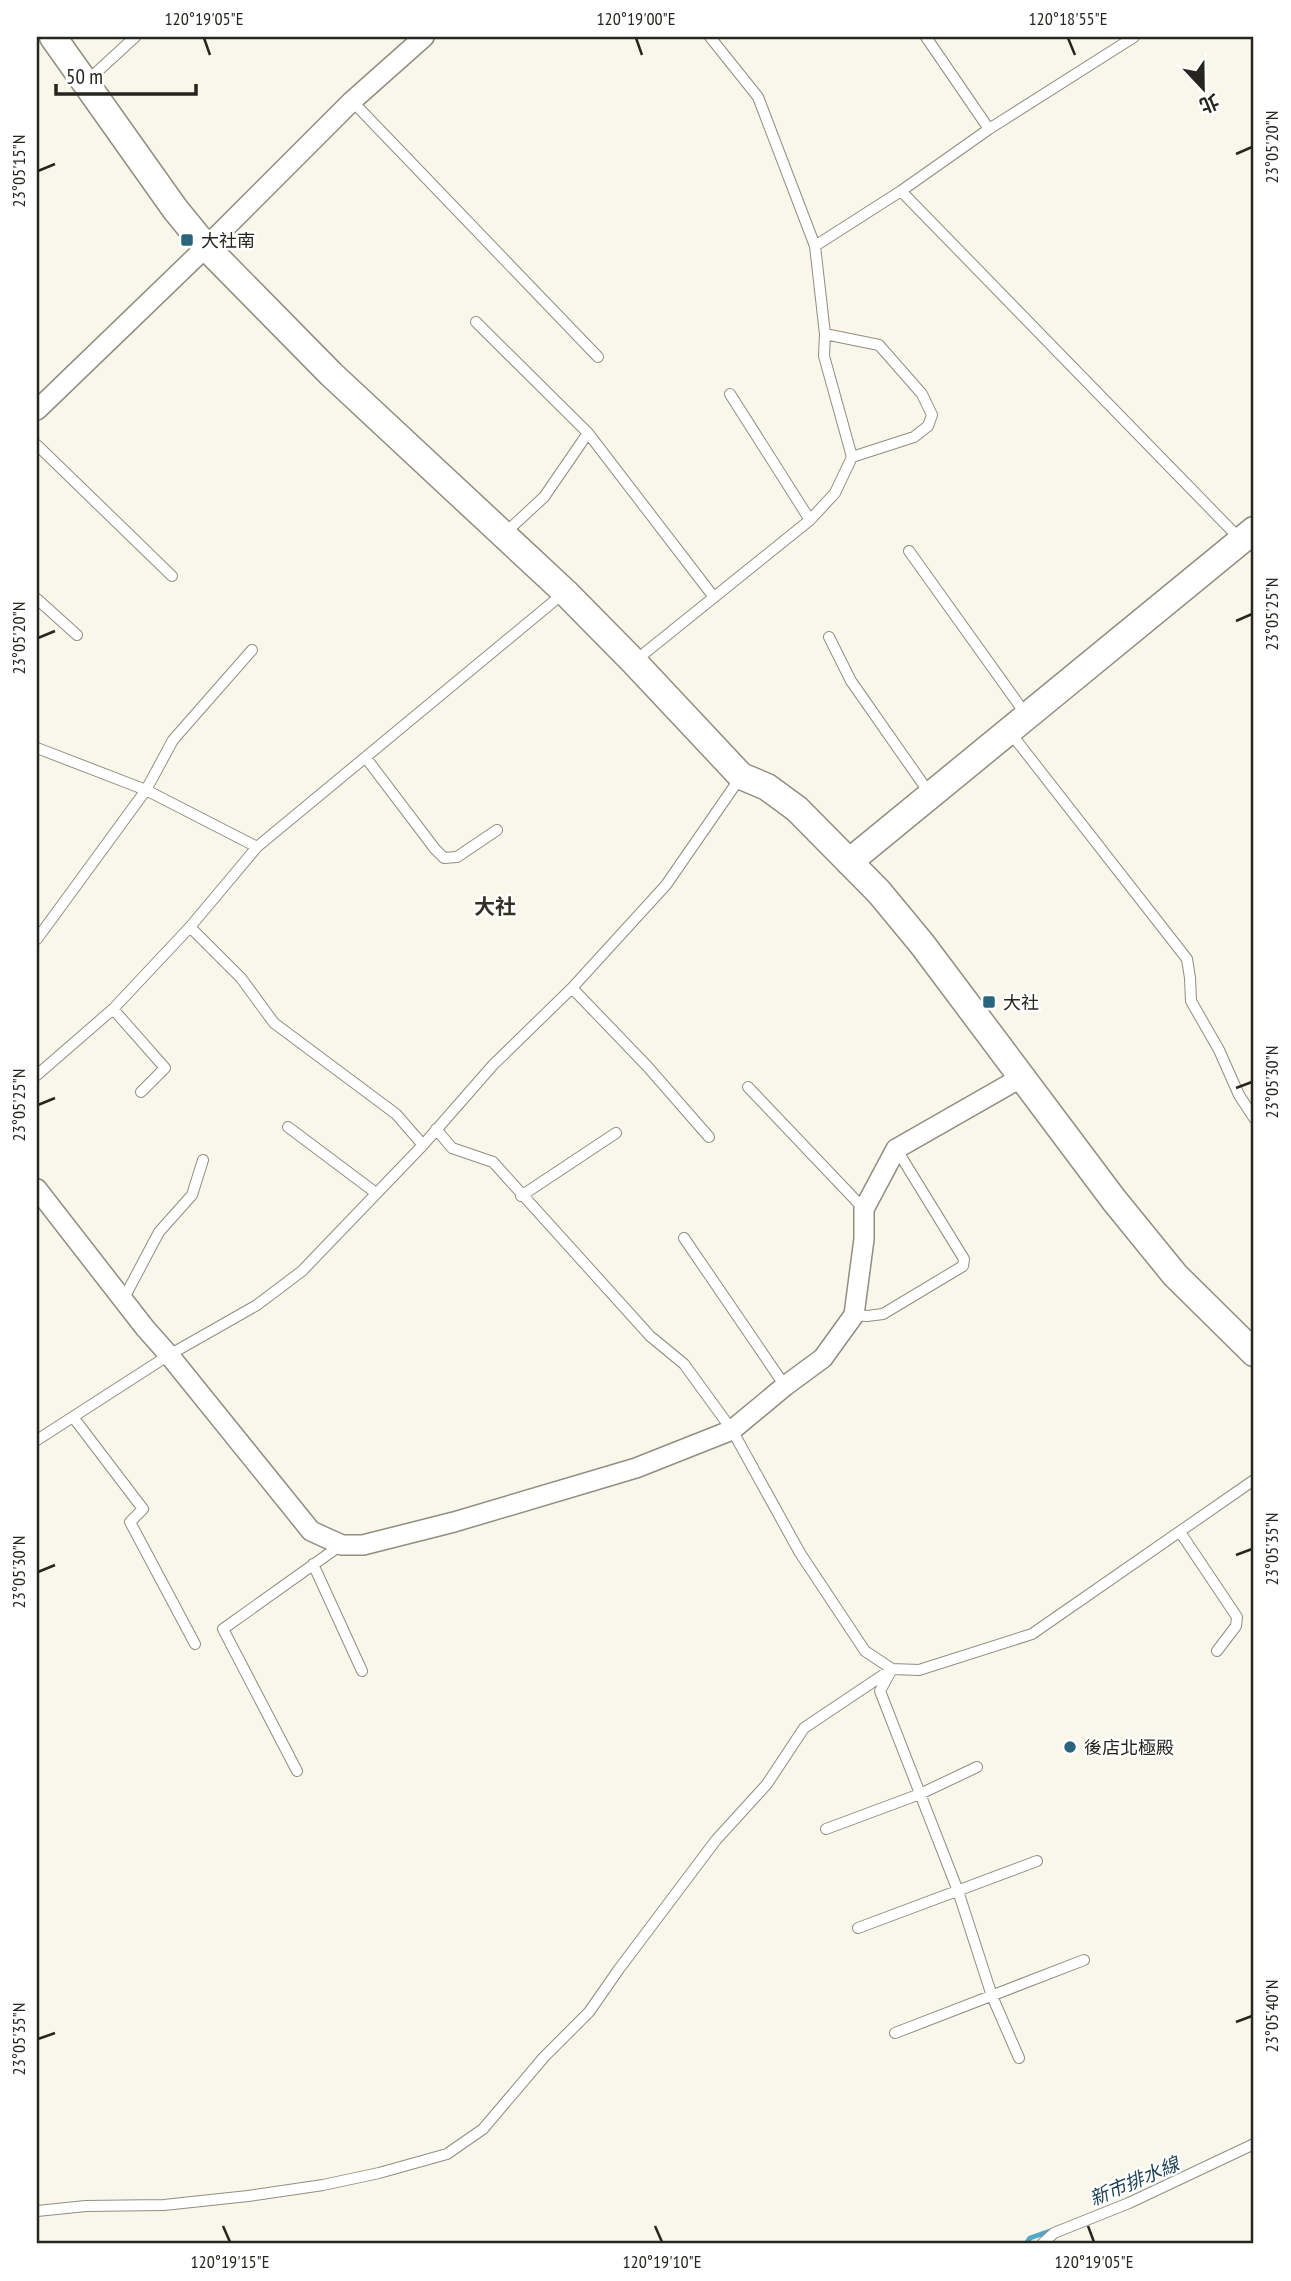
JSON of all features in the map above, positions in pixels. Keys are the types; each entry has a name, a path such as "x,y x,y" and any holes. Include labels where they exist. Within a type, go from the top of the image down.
{"street":[{"path":"52,37 175,209 206,247 331,374 565,592 741,776 767,787 797,810 879,891 1114,1200 1175,1275 1254,1353"},
{"path":"37,410 352,102 424,37"},
{"path":"849,862 1248,535"},
{"path":"37,1189 122,1300 169,1354 311,1531 342,1545 363,1545 636,1468 733,1430 823,1358 854,1315 864,1239 864,1209 896,1150 1022,1077"}],"lane":[{"path":"85,83 135,37"},
{"path":"634,662 810,520 835,493 852,457 824,356 825,334 815,246 758,97 710,37"},
{"path":"926,37 989,129"},
{"path":"815,246 901,191 989,129 1134,37"},
{"path":"352,102 597,358"},
{"path":"901,191 1248,535"},
{"path":"477,322 588,433 713,596"},
{"path":"825,334 879,345 922,394 932,415 928,426 914,437 852,457"},
{"path":"730,394 810,520"},
{"path":"504,534 544,496 588,433"},
{"path":"37,445 172,576"},
{"path":"909,551 1018,724 1187,959 1191,1001 1254,1118"},
{"path":"37,1075 113,1009 190,927 257,847 565,592"},
{"path":"37,599 77,635"},
{"path":"829,637 851,681 930,794"},
{"path":"37,939 146,790 173,740 252,650"},
{"path":"37,748 146,790 257,847"},
{"path":"366,758 444,858 457,857 497,830"},
{"path":"37,1440 169,1354 257,1305 302,1271 423,1145 493,1065 572,988 666,885 741,776"},
{"path":"190,927 241,978 274,1023 397,1114 423,1145"},
{"path":"572,988 647,1066 709,1137"},
{"path":"113,1009 165,1068 141,1092"},
{"path":"748,1087 864,1209"},
{"path":"288,1127 376,1193"},
{"path":"436,1129 452,1148 493,1162 650,1336 684,1364 733,1430 764,1491 822,1586 866,1651 892,1669 919,1670 1032,1634 1254,1480"},
{"path":"521,1196 616,1133"},
{"path":"854,1315 883,1314 962,1266 964,1259 896,1150"},
{"path":"122,1300 159,1232 192,1195 203,1160"},
{"path":"684,1238 785,1386"},
{"path":"72,1417 144,1509 130,1521 195,1644"},
{"path":"1180,1532 1237,1617 1236,1626 1217,1651"},
{"path":"297,1771 223,1629 342,1545"},
{"path":"313,1564 362,1671"},
{"path":"892,1669 880,1691 958,1891 992,1996 1019,2058"},
{"path":"37,2211 86,2206 164,2205 248,2196 323,2185 447,2154 483,2129 544,2057 589,2011 716,1840 767,1784 804,1728 892,1669"},
{"path":"826,1829 920,1794 976,1767"},
{"path":"858,1928 1037,1861"},
{"path":"895,2033 1084,1960"},
{"path":"1042,2244 1055,2233 1129,2203 1254,2144"}],"waterway":[{"name":"新市排水線","path":"1026,2244 1030,2238 1053,2230"}],"place":[{"name":"大社南","path":"187,240"},
{"name":"大社","path":"989,1002"},
{"name":"後店北極殿","path":"1070,1747"}],"district":[{"name":"大社","path":"495,906"}]}
